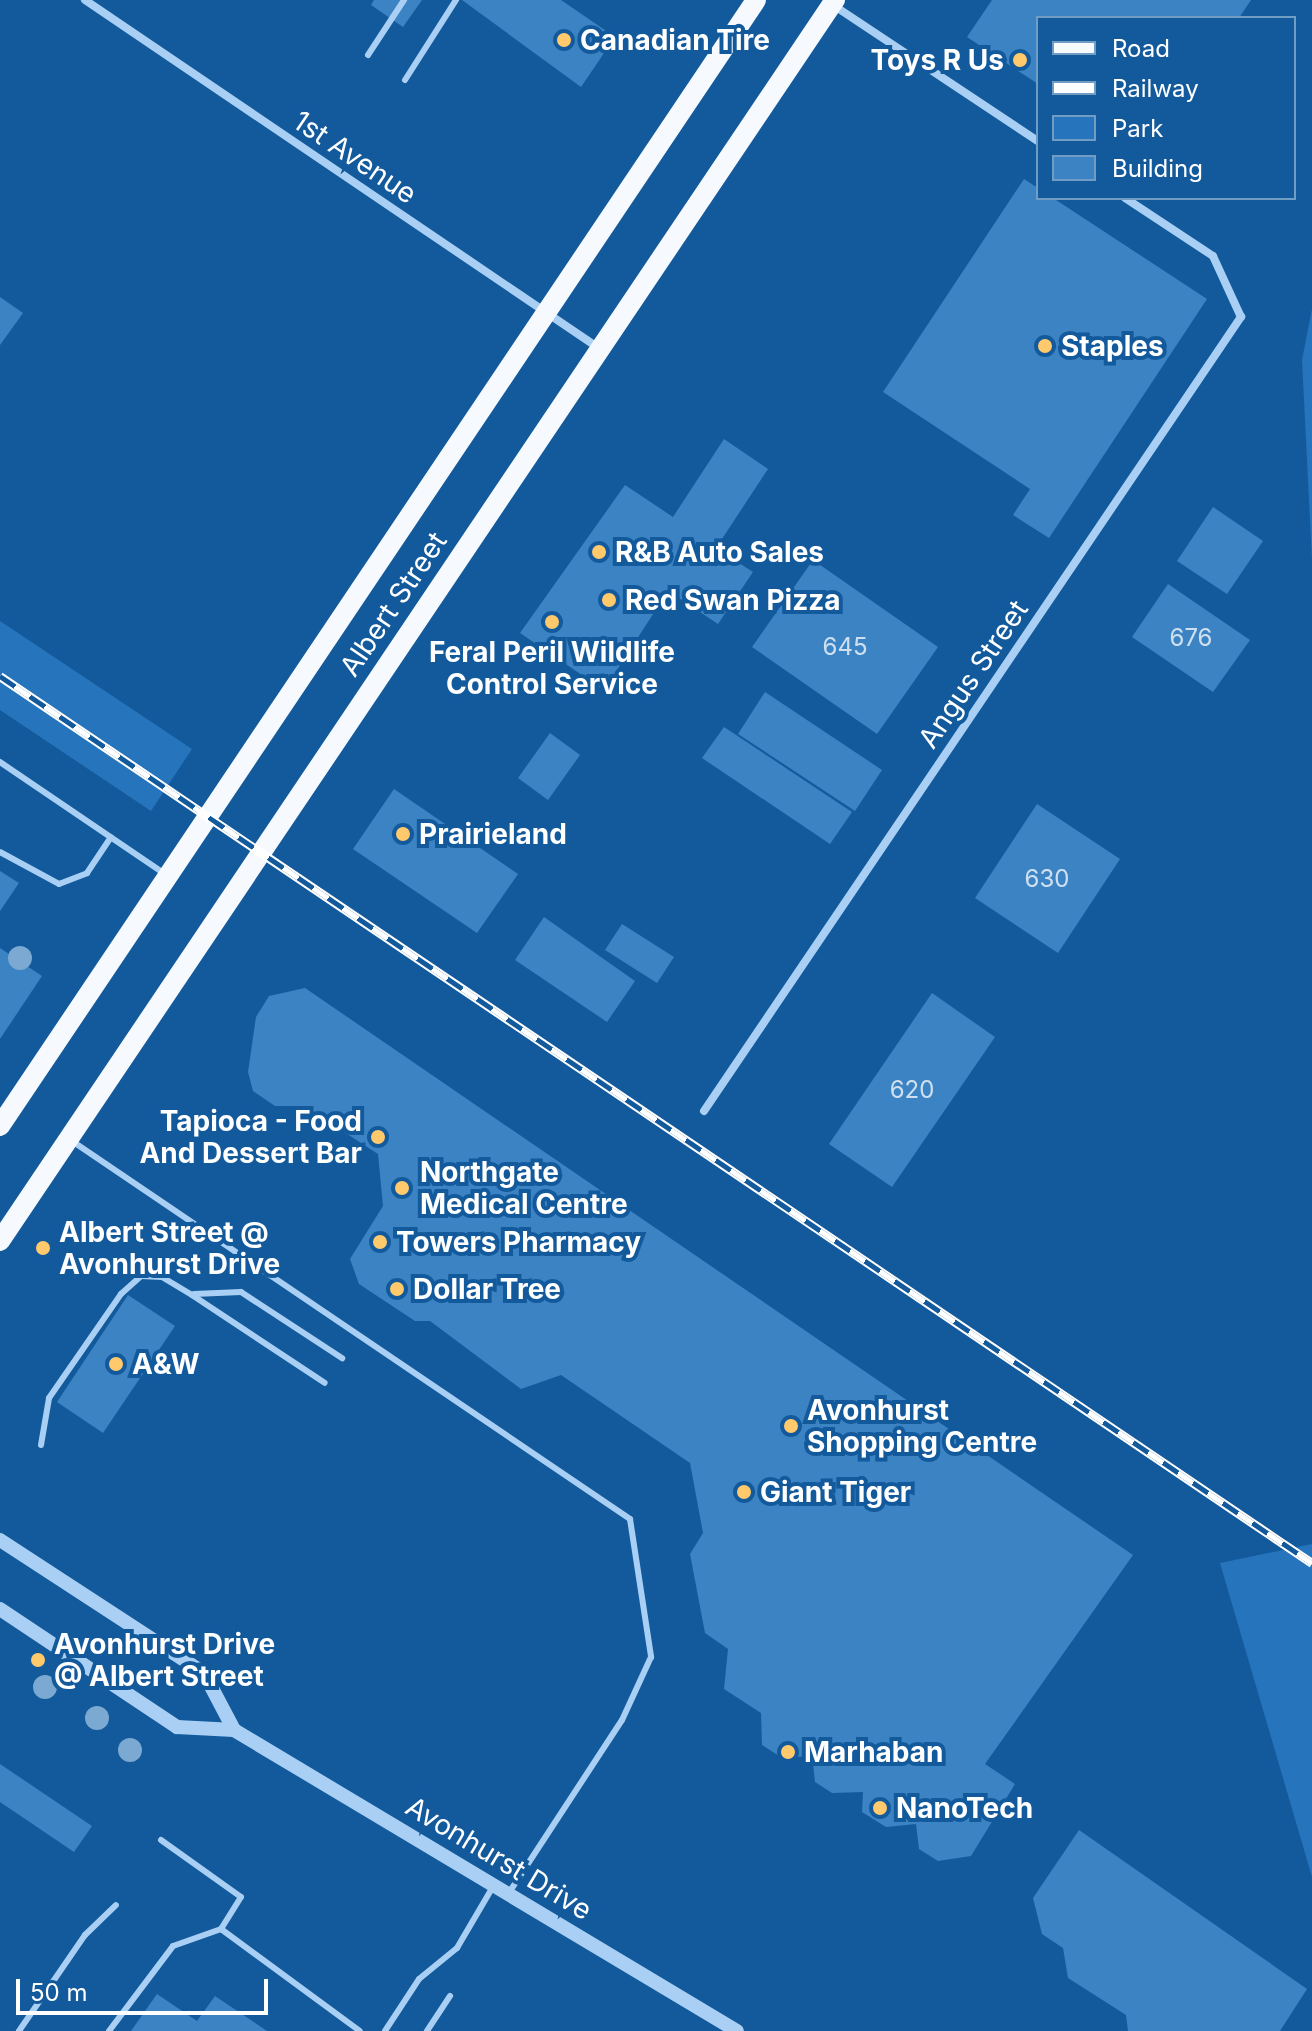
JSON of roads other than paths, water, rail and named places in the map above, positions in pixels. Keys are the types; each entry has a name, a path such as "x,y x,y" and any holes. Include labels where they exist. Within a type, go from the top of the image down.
{"main road":[{"name":"Albert Street","path":"0,1126 756,0"},
{"name":"Albert Street","path":"0,1241 601,350 831,1"}],"street":[{"name":"1st Avenue","path":"85,0 601,350"},
{"path":"831,1 1036,140"},
{"name":"Angus Street","path":"704,1111 1241,317 1213,256 1128,200"},
{"path":"0,1540 204,1673 234,1730"},
{"name":"Avonhurst Drive","path":"0,1609 177,1727 234,1730 494,1885 713,2025 737,2031"}],"lane":[{"path":"368,55 404,0"},
{"path":"405,80 456,0"},
{"path":"0,762 168,876"},
{"path":"0,852 59,884 87,873 111,837"},
{"path":"69,1139 630,1519 651,1657 622,1720 508,1894"},
{"path":"41,1445 49,1398 121,1294 141,1276 162,1277 325,1383"},
{"path":"192,1295 241,1292 342,1358"},
{"path":"109,2031 173,1946 221,1929 241,1897 161,1840"},
{"path":"385,2031 419,1979 457,1948 494,1885"},
{"path":"19,2031 85,1935 116,1905"},
{"path":"221,1929 360,2031"},
{"path":"427,2031 450,1996"}],"railway":[{"path":"0,676 1312,1563"}],"place":[{"name":"Canadian Tire","path":"564,40"},
{"name":"Toys R Us","path":"1020,60"},
{"name":"Staples","path":"1045,346"},
{"name":"R&B Auto Sales","path":"599,552"},
{"name":"Red Swan Pizza","path":"609,600"},
{"name":"Feral Peril Wildlife Control Service","path":"552,622"},
{"name":"Prairieland","path":"403,834"},
{"name":"Tapioca - Food And Dessert Bar","path":"378,1137"},
{"name":"Northgate Medical Centre","path":"402,1188"},
{"name":"Towers Pharmacy","path":"380,1242"},
{"name":"Albert Street @ Avonhurst Drive","path":"43,1248"},
{"name":"Dollar Tree","path":"397,1289"},
{"name":"A&W","path":"116,1364"},
{"name":"Avonhurst Shopping Centre","path":"791,1426"},
{"name":"Giant Tiger","path":"744,1492"},
{"name":"Avonhurst Drive @ Albert Street","path":"38,1660"},
{"name":"Marhaban","path":"788,1752"},
{"name":"NanoTech","path":"880,1808"}]}
